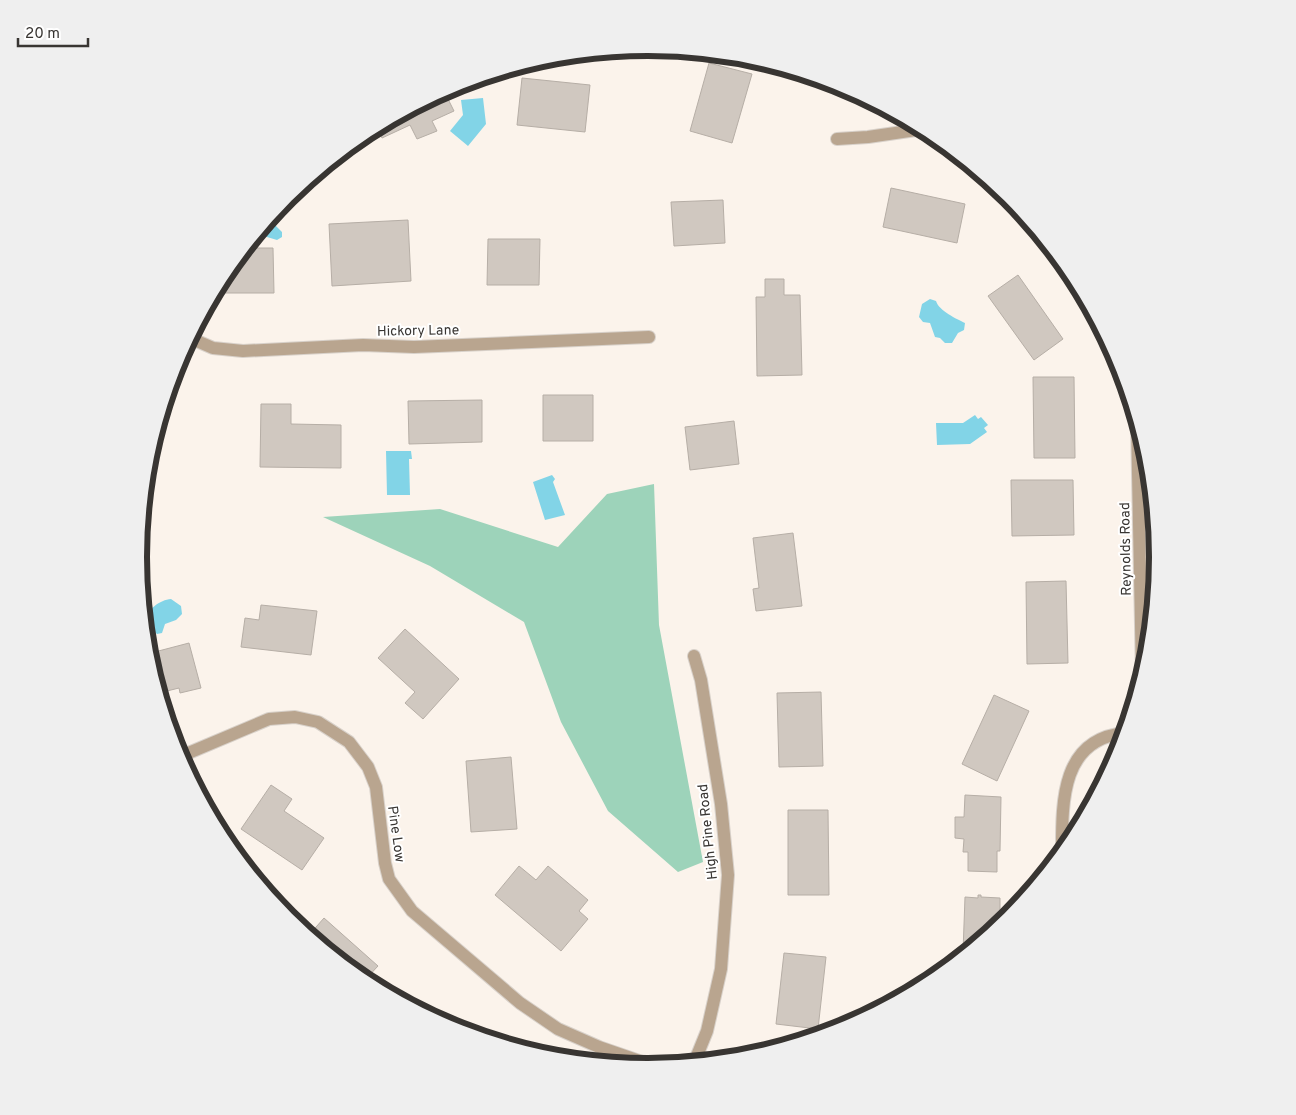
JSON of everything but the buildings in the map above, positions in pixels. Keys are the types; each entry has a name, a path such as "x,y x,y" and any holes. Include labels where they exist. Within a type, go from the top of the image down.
{"street":[{"path":"837,139 911,131"},
{"name":"Hickory Lane","path":"196,341 213,348 243,351 363,345 414,347 649,337"},
{"name":"Reynolds Road","path":"1138,450 1141,646"},
{"name":"High Pine Road","path":"694,656 701,680 721,804 728,875 721,968 707,1031 697,1056"},
{"name":"Pine Low","path":"187,754 269,719 295,717 318,722 349,742 368,767 376,787 385,863 389,879 412,911 520,1003 558,1028 599,1047 632,1059"},
{"path":"1062,840 1062,809 1066,782 1081,754 1092,743 1117,734"}],"green space":[{"path":"654,484 659,625 703,862 678,872 608,811 561,722 524,622 430,566 323,517 440,509 558,547 607,494"}],"water":[{"path":"483,98 486,124 468,146 450,131 463,115 461,100"},
{"path":"273,225 282,232 282,237 277,240 263,236"},
{"path":"930,299 936,301 941,308 965,323 964,330 958,333 952,343 945,343 940,338 935,337 930,323 923,322 919,317 922,304"},
{"path":"975,415 978,419 981,417 988,425 984,428 987,432 970,444 937,445 936,423 963,423"},
{"path":"386,451 411,451 412,459 409,459 410,495 387,495"},
{"path":"552,475 555,479 553,482 565,515 545,520 533,482"},
{"path":"171,599 181,606 182,614 176,620 165,624 162,633 157,634 152,630 150,611 157,604"}]}
